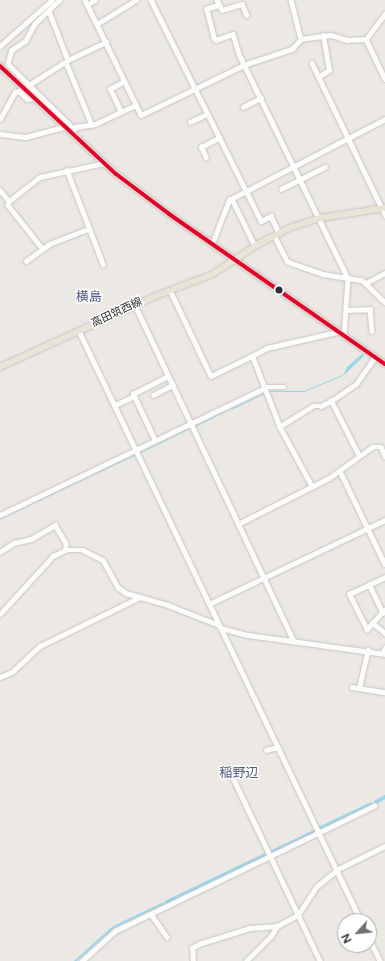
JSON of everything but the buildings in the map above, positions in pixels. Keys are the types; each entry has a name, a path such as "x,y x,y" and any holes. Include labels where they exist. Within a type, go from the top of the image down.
{"main road":[{"path":"0,66 33,98 54,114 63,127 72,131 104,163 212,244 385,364"},
{"name":"高田筑西線","path":"0,368 135,305 213,274 276,234 320,218 383,209"}],"street":[{"path":"0,46 52,0"},
{"path":"60,0 35,24 26,41 11,51 8,62 54,114 72,131 92,125 136,105"},
{"path":"85,0 141,115 244,65 292,49 301,39 323,36 366,40"},
{"path":"87,5 95,0"},
{"path":"97,24 136,0"},
{"path":"151,0 245,192 261,221 271,216 276,234 288,262 323,274 348,278 366,283 385,302"},
{"path":"217,0 222,10 242,4 247,15"},
{"path":"291,0 301,39"},
{"path":"220,5 207,9 214,38 216,40 233,34 244,65 348,278 344,336"},
{"path":"49,11 92,125"},
{"path":"366,40 385,14"},
{"path":"318,77 329,70 323,36"},
{"path":"366,40 385,79"},
{"path":"29,85 67,61 106,42"},
{"path":"312,63 385,215"},
{"path":"121,112 110,89 124,81"},
{"path":"0,119 15,92 19,91 27,98 33,98"},
{"path":"243,107 261,98"},
{"path":"190,122 207,114"},
{"path":"212,244 224,209 232,199 385,119"},
{"path":"0,134 26,137 63,127"},
{"path":"206,158 201,147 219,138"},
{"path":"9,201 34,180 67,170 96,167 104,163"},
{"path":"281,189 325,167"},
{"path":"67,170 88,229 103,264"},
{"path":"0,190 9,201 8,205 42,248"},
{"path":"232,199 255,246"},
{"path":"26,261 42,248 88,229"},
{"path":"366,283 385,273"},
{"path":"170,290 211,376 267,348 337,332"},
{"path":"135,305 294,641"},
{"path":"346,310 370,309 372,331"},
{"path":"79,331 357,913"},
{"path":"252,356 280,427 312,487"},
{"path":"280,427 313,406 321,406 331,401 356,384 375,357"},
{"path":"115,405 134,396 134,393 168,376"},
{"path":"153,395 173,385"},
{"path":"0,515 137,452 155,441 266,390 284,387"},
{"path":"134,396 155,441"},
{"path":"331,401 359,456"},
{"path":"238,524 312,487 340,471 375,446 381,447 385,454"},
{"path":"340,471 384,561"},
{"path":"209,604 385,520"},
{"path":"0,552 14,543 31,539 55,525 66,543 66,550"},
{"path":"0,614 53,556 66,550 83,550 94,553 105,563 121,590 168,605 220,626 248,635 368,650 383,654 385,648"},
{"path":"369,584 384,611 367,630 349,594 369,584 385,577"},
{"path":"0,677 12,672 40,646 140,597"},
{"path":"373,623 385,633"},
{"path":"360,688 368,650"},
{"path":"352,687 385,692"},
{"path":"266,750 278,747"},
{"path":"228,767 320,961"},
{"path":"82,961 116,931 319,834 374,806"},
{"path":"193,961 192,948 199,944 250,928 277,926 298,915 316,888 336,870 385,846"},
{"path":"151,914 167,937"},
{"path":"246,961 266,941 277,926"}],"water":[{"path":"362,354 364,356 343,376 347,367"},
{"path":"164,902 165,904 114,928 77,961 74,961 113,926"}],"waterway":[{"path":"267,391 304,391 342,375"},
{"path":"231,409 264,393"},
{"path":"195,426 227,410"},
{"path":"138,453 191,427"},
{"path":"91,475 136,454"},
{"path":"0,518 87,477"},
{"path":"376,802 385,797"},
{"path":"321,828 371,804"},
{"path":"272,852 314,832"},
{"path":"167,902 267,854"}],"transit line":[{"path":"0,66 116,174 169,214 385,364"}],"district":[{"name":"横島","path":"89,297"},
{"name":"稲野辺","path":"239,773"}]}
